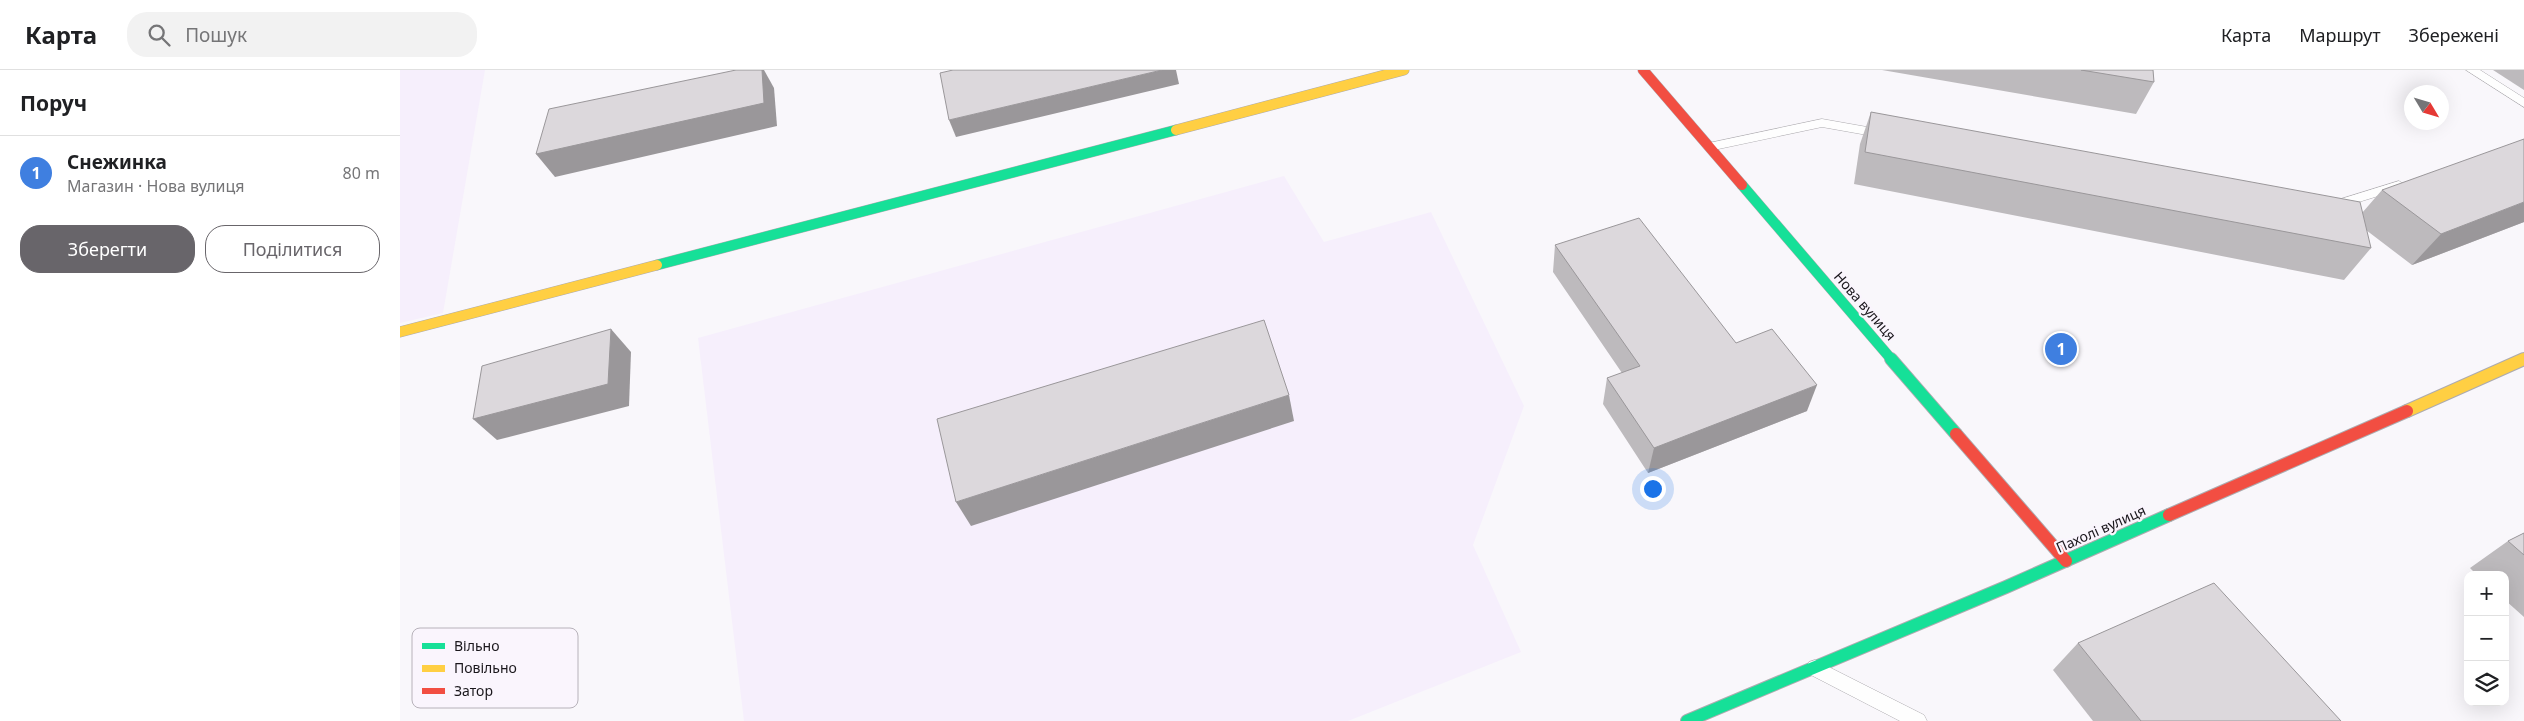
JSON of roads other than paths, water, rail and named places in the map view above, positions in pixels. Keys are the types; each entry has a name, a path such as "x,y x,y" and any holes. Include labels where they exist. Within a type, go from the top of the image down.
{"street":[{"path":"400,332 1404,70"},
{"name":"Нова вулиця","path":"1642,70 2066,561"},
{"name":"Пахолі вулиця","path":"1687,721 2066,561 2524,359"}],"lane":[{"path":"2472,70 2524,103"},
{"path":"1709,147 1822,123 1900,136"},
{"path":"2321,207 2338,205 2412,180"},
{"path":"1814,668 1918,721"}],"place":[{"name":"Снежинка","path":"2061,349"}]}
